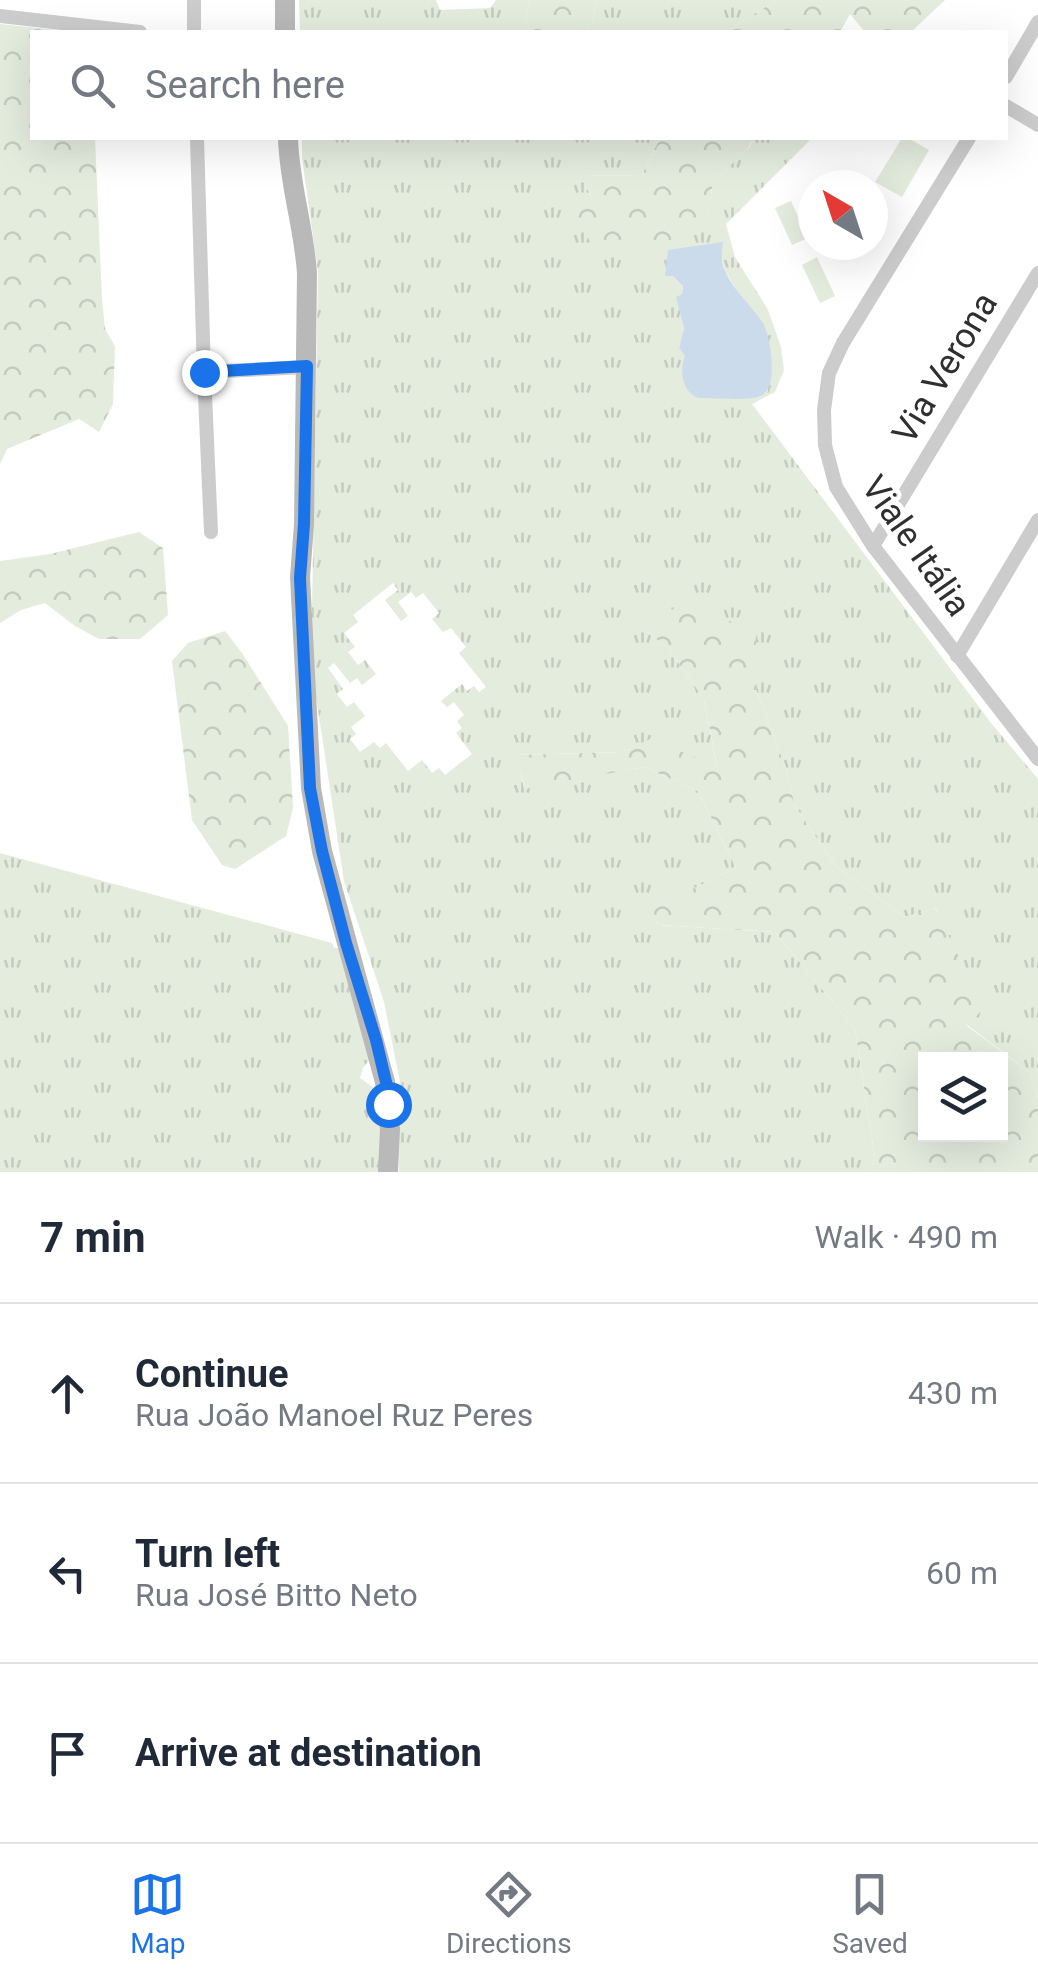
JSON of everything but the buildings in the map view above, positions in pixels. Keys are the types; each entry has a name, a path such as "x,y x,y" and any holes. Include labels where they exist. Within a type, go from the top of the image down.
{"street":[{"path":"194,0 194,30"},
{"path":"285,30 286,0"},
{"path":"0,16 122,30"},
{"path":"1008,74 1038,22"},
{"path":"1008,107 1038,125"},
{"path":"196,140 211,532"},
{"path":"288,140 305,246 307,366 300,578 310,788 322,851 386,1082 388,1172"},
{"name":"Viale Itália","path":"969,140 843,343 829,373 825,444 836,487 873,546 1038,759"},
{"name":"Via Verona","path":"873,546 1038,272"},
{"path":"204,372 307,366"},
{"path":"957,656 1038,520"}],"green space":[{"path":"299,0 436,0 440,10 490,8 496,0 530,0 525,17 529,30 300,30"},
{"path":"530,0 597,0 592,23 584,30 529,30 525,17"},
{"path":"597,0 777,0 728,30 584,30 592,23"},
{"path":"777,0 945,0 913,30 863,30 850,14 841,30 728,30"},
{"path":"0,24 56,30 30,30 30,140 95,140 102,299 105,329 115,346 113,404 99,432 79,419 7,449 0,464"},
{"path":"302,140 659,140 642,175 582,176 591,197 708,216 713,181 753,140 810,140 726,224 735,257 768,310 781,347 784,370 775,392 752,404 991,723 1038,779 1038,1098 1029,1072 1008,1052 966,1024 936,908 905,917 836,867 795,806 785,766 755,687 755,630 647,608 646,631 669,649 704,699 717,767 650,740 623,752 517,755 524,788 644,767 698,791 736,868 654,908 657,925 775,932 855,1029 875,1158 869,1172 399,1172 400,1082 384,1002 344,881 311,664 318,272","holes":["721,255 725,271 740,296 768,391 760,397 699,398 689,391 684,380 686,356 679,348 684,328 677,298 683,285 673,276","393,583 398,590 385,600 401,621 408,616 398,602 411,592 416,598 423,593 439,613 432,619 443,632 451,628 466,647 459,653 486,687 479,692 474,686 467,691 462,684 441,701 447,707 454,702 464,715 457,721 462,728 456,733 472,754 445,775 439,768 432,773 422,760 408,771 386,743 380,748 374,742 360,752 350,739 356,734 351,727 365,716 354,702 347,707 337,694 343,689 328,668 334,663 350,683 357,678 362,685 376,674 365,660 358,665 348,652 355,647 344,633 358,622 353,615"]},
{"path":"659,140 753,140 714,182 708,215 702,224 668,244 618,258 590,241 569,211 591,196 581,176 642,175"},
{"path":"901,140 912,140 929,150 902,197 888,189 888,170 882,170"},
{"path":"791,201 798,216 798,242 792,245 775,208"},
{"path":"818,260 835,296 820,303 802,265"},
{"path":"139,532 163,548 168,615 140,639 99,639 45,603 21,610 0,623 0,561 50,554"},
{"path":"646,607 703,612 756,630 755,687 785,766 795,806 836,867 905,917 935,908 984,1009 966,1025 1002,1052 918,1052 918,1142 1008,1142 1008,1056 1029,1072 1038,1098 1038,1172 869,1172 875,1158 855,1029 775,932 657,925 653,908 736,868 698,791 644,767 525,789 516,755 623,752 650,739 717,766 704,699 669,649 646,631"},
{"path":"225,631 288,726 293,808 286,836 235,869 222,865 192,820 172,661 188,643"},
{"path":"0,853 343,948 374,1054 360,1078 380,1092 380,1172 0,1172"}],"water":[{"path":"723,242 726,273 763,323 769,339 770,384 756,398 698,398 688,391 683,380 685,356 679,348 684,328 676,297 682,294 683,286 673,276 665,276 668,250"}],"route":[{"path":"204,372 307,366 300,578 310,788 346,943 376,1040 388,1104"}]}
